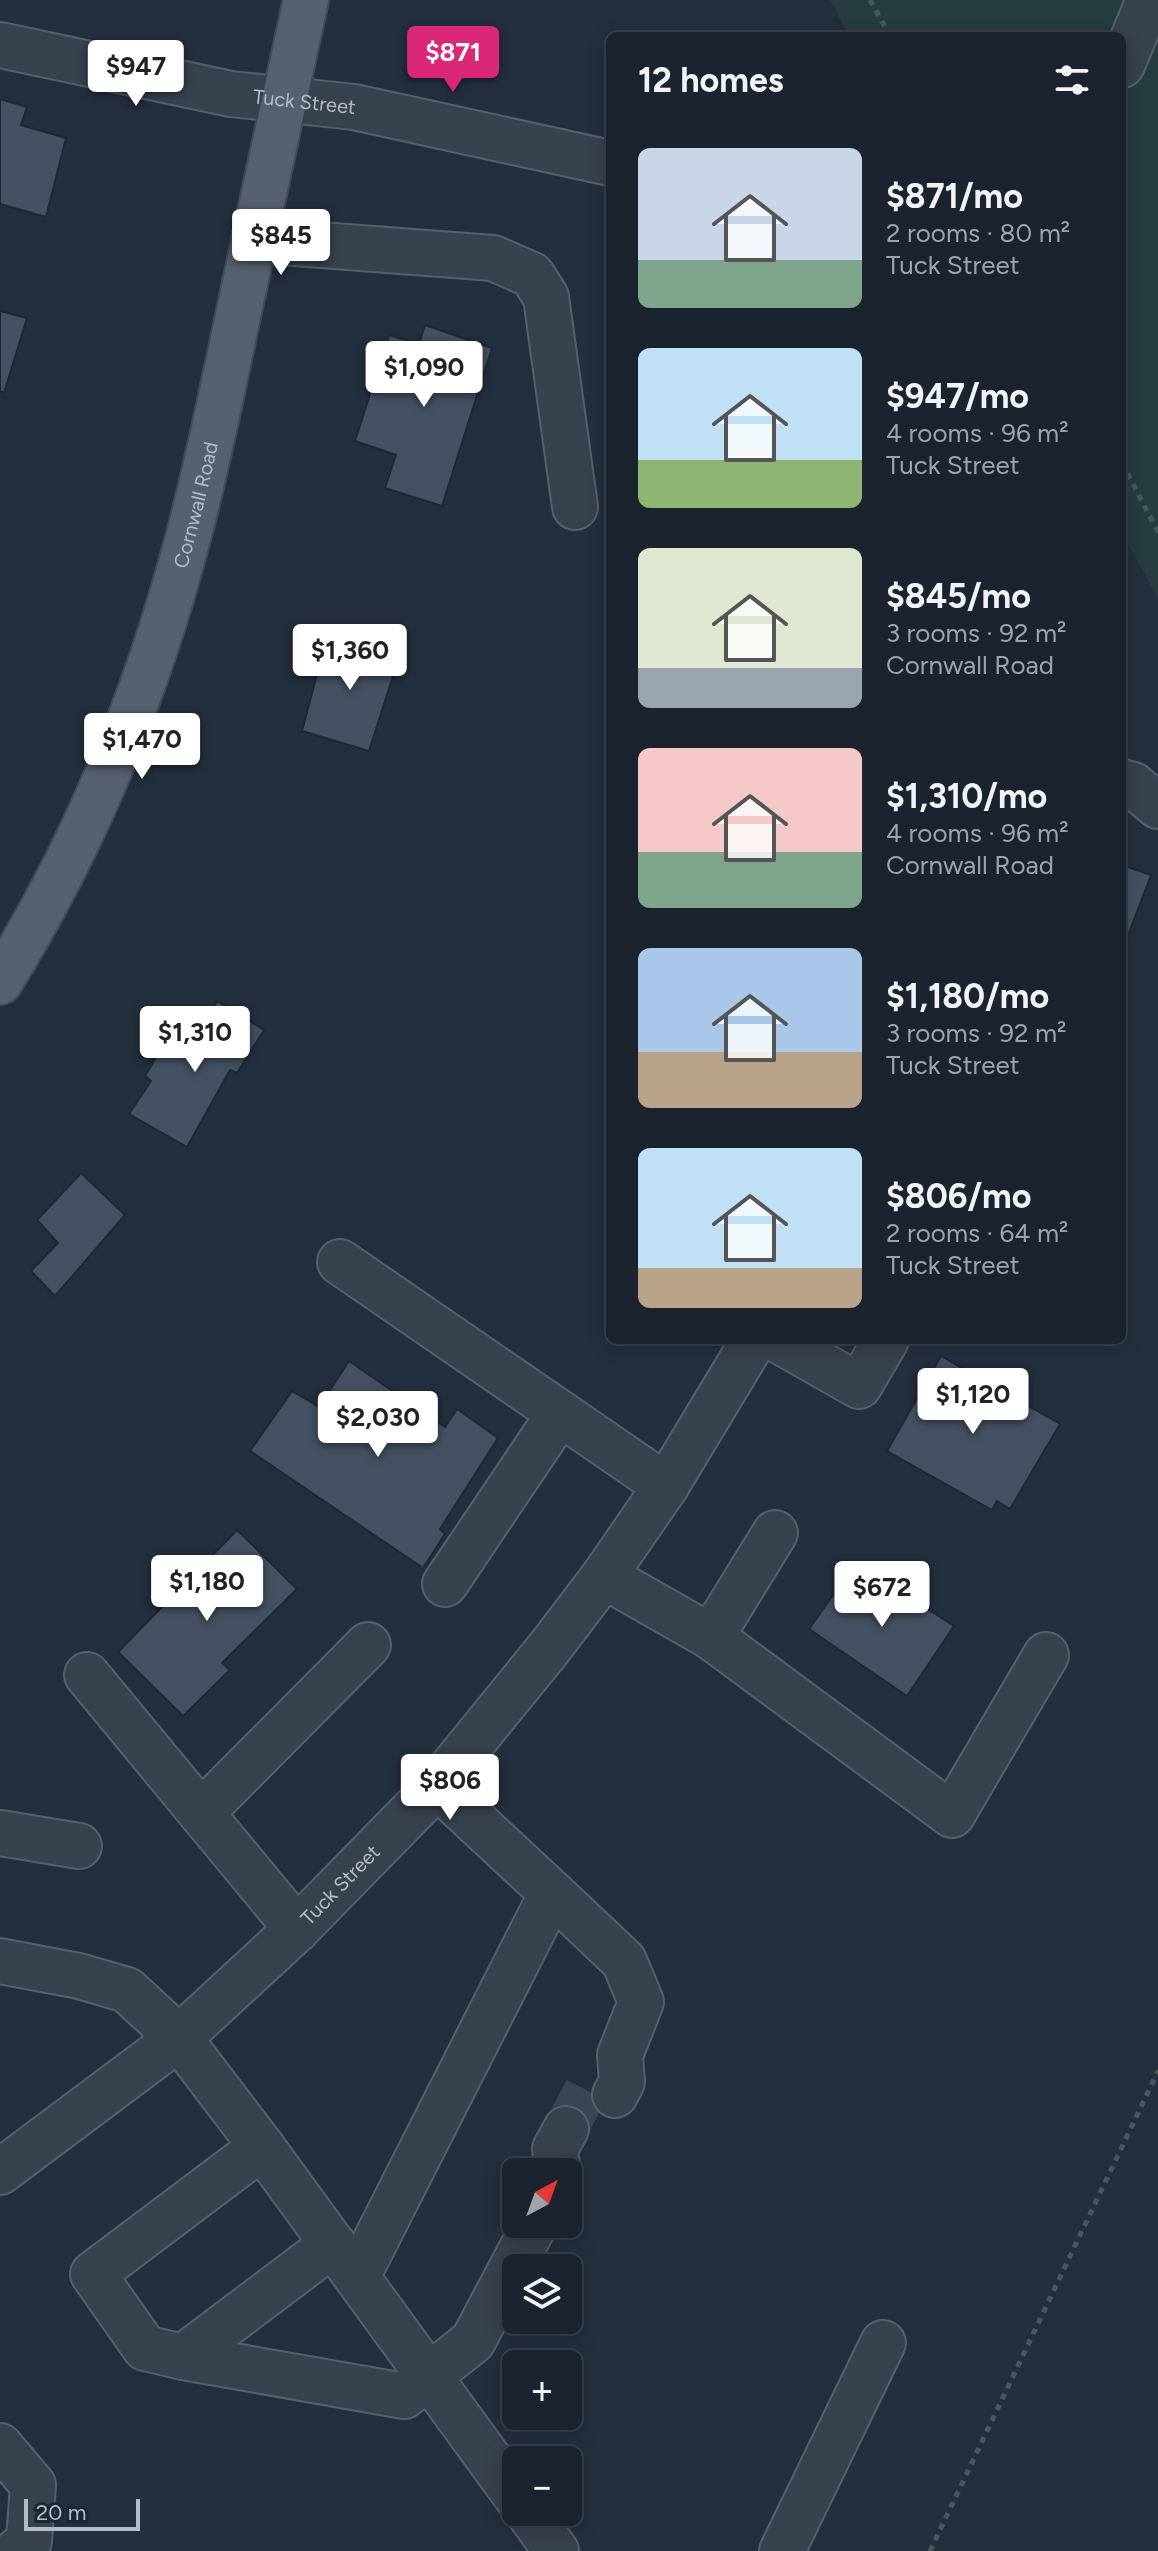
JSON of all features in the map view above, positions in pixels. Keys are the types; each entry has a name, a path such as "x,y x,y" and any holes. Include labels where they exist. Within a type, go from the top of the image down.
{"main road":[{"name":"Cornwall Road","path":"0,982 51,893 86,823 144,680 188,538 306,0"}],"street":[{"path":"1126,55 1149,0"},
{"name":"Tuck Street","path":"0,45 231,94 354,107 606,162"},
{"path":"254,240 493,258 532,275 546,297 575,507"},
{"path":"1126,783 1133,785 1158,806"},
{"path":"340,1262 666,1486"},
{"name":"Tuck Street","path":"0,2172 179,2038 297,1929 437,1786 604,1576 666,1486 752,1344"},
{"path":"785,1344 859,1386 884,1344"},
{"path":"445,1584 560,1413"},
{"path":"711,1637 775,1533"},
{"path":"604,1576 711,1637 952,1815 1046,1655"},
{"path":"201,1813 368,1645"},
{"path":"87,1675 297,1929"},
{"path":"437,1786 624,1961 641,2002 609,2077"},
{"path":"0,1833 79,1846"},
{"path":"183,2357 345,2260 552,1893"},
{"path":"0,1961 79,1976 127,1990 179,2038 502,2477"},
{"path":"262,2147 93,2274 145,2348 404,2396 473,2341 528,2238"},
{"path":"556,2158 555,2149 575,2148"},
{"path":"782,2551 883,2343"},
{"path":"0,2446 33,2485 29,2541 17,2551"},
{"path":"538,2526 556,2551"}],"path":[{"path":"870,0 888,32"},
{"path":"1126,471 1158,532"},
{"path":"930,2551 1158,2071"}],"green space":[{"path":"830,0 1158,0 1158,598 1126,540 1126,32 847,32"}],"building":[{"path":"0,99 27,107 21,125 66,138 46,217 0,204"},
{"path":"0,311 27,318 4,393 0,391"},
{"path":"425,325 492,348 442,506 385,488 396,455 355,441 389,335 419,344"},
{"path":"328,633 400,654 369,751 302,731"},
{"path":"1126,866 1151,875 1126,941"},
{"path":"217,1001 264,1030 237,1073 230,1070 187,1147 129,1114 151,1081 145,1076 168,1037 187,1051"},
{"path":"81,1173 125,1215 55,1296 31,1271 58,1243 37,1220"},
{"path":"941,1356 1060,1424 1010,1509 997,1501 992,1510 887,1451"},
{"path":"349,1361 445,1427 457,1409 498,1438 440,1529 445,1534 423,1568 250,1451 292,1391 319,1407"},
{"path":"237,1530 297,1589 222,1663 230,1670 183,1716 118,1652"},
{"path":"856,1563 954,1626 907,1696 809,1629"}],"tunnel":[{"path":"566,2129 590,2082"}]}
